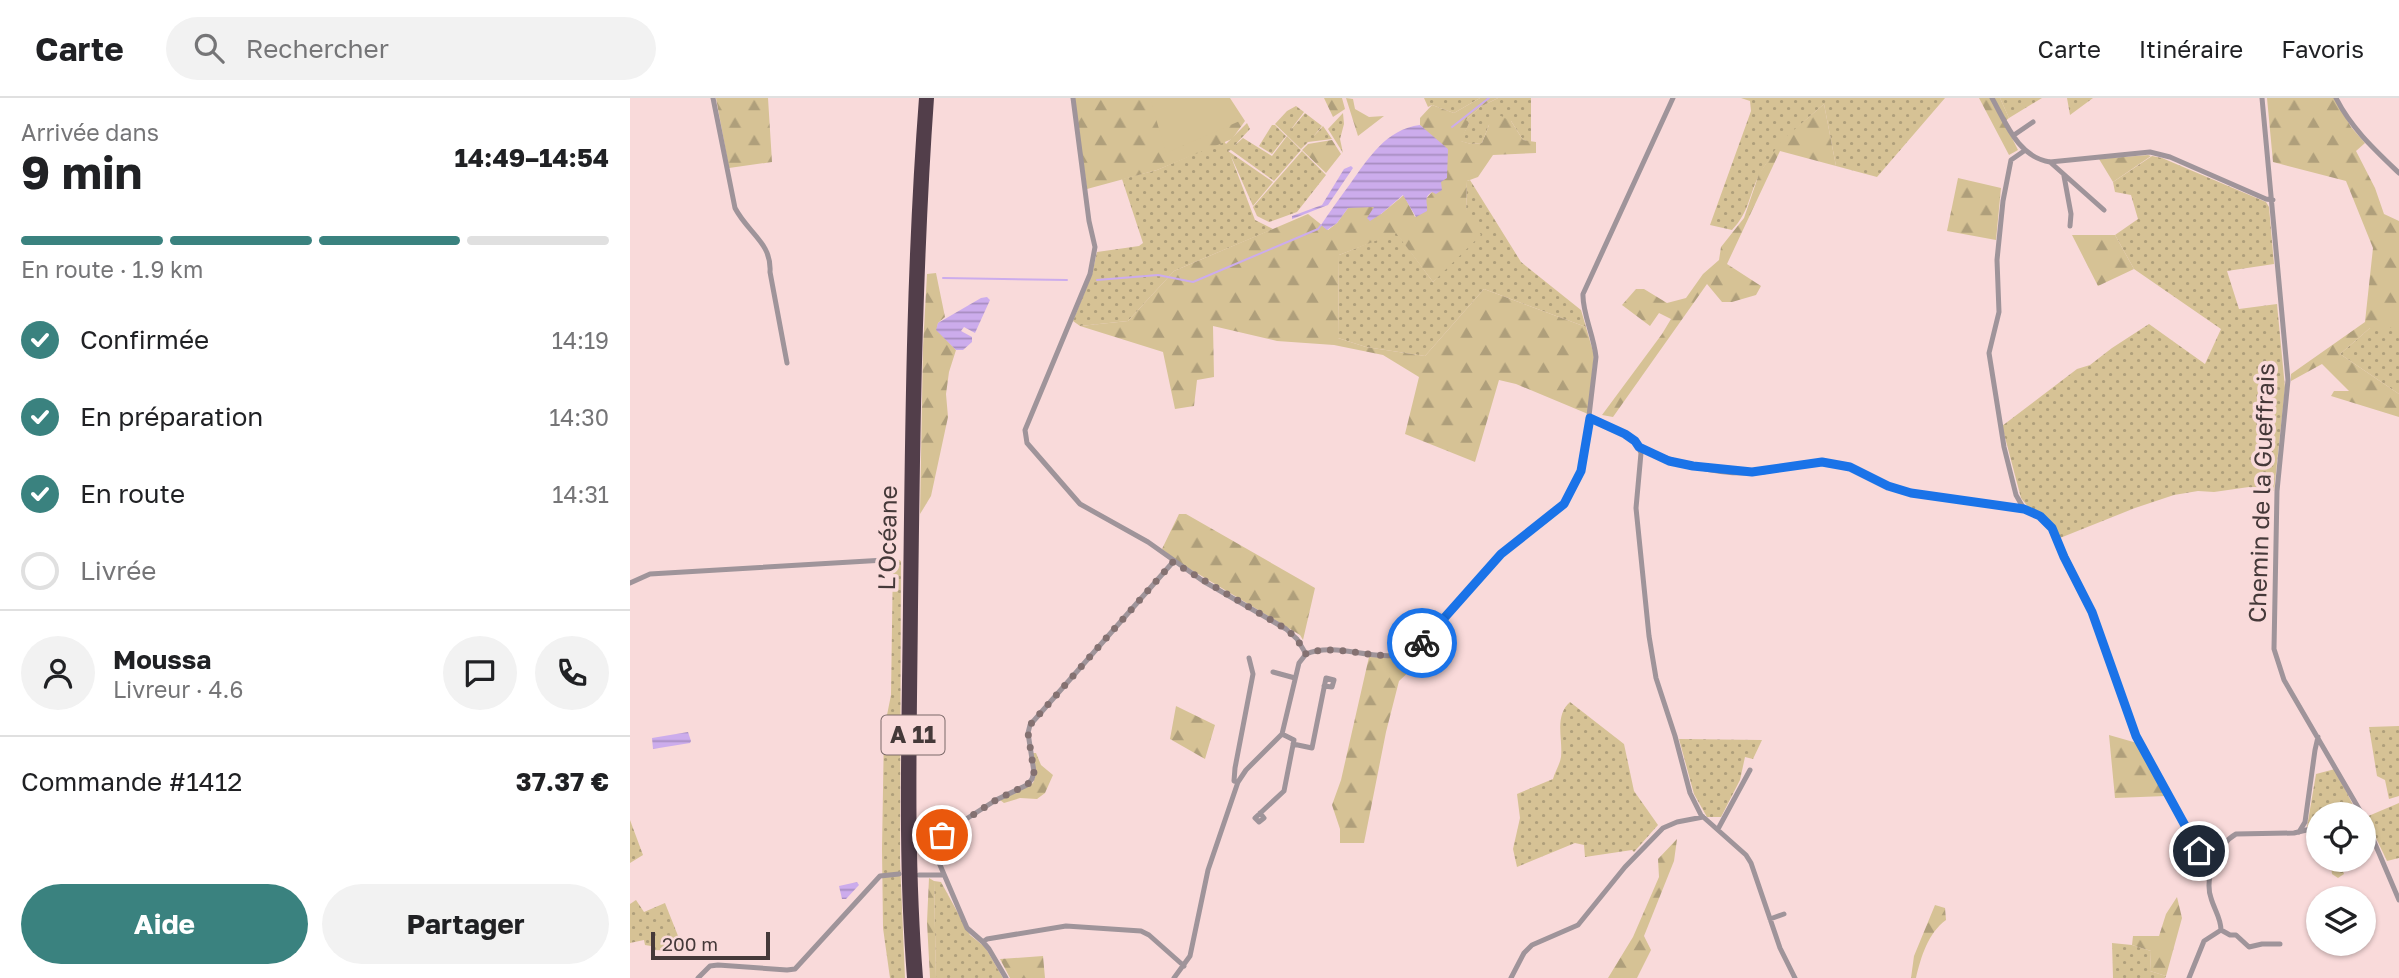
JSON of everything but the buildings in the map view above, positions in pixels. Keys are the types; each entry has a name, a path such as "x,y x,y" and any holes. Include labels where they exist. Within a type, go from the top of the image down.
{"highway":[{"name":"L’Océane","path":"911,978 906,895 905,792 909,434 914,252 923,98"},
{"name":"L’Océane","path":"919,978 912,819 916,454 920,282 930,98"}],"street":[{"path":"713,98 735,208 742,222 766,247 771,258 771,272 787,363"},
{"path":"1073,98 1094,255 1090,274 1025,430 1030,449 1075,500 1148,542 1173,562 1286,629 1297,639 1306,654"},
{"path":"1174,978 1190,956 1208,870 1238,782 1246,770 1282,734 1299,663 1306,654 1318,650 1395,655 1404,654 1419,646 1501,554 1564,504 1581,471 1596,357 1593,333 1583,305 1583,294 1673,98"},
{"path":"1992,98 2024,150 2039,160 2050,162 2150,152 2170,157 2273,200"},
{"name":"Chemin de la Gueffrais","path":"2262,98 2288,380 2277,491 2273,633 2276,657 2284,680 2355,802"},
{"path":"2336,98 2350,122 2399,173"},
{"path":"2014,135 2033,122"},
{"path":"2024,150 2011,160 2003,201 1997,260 1999,312 1989,354 2004,447 2016,495 2024,509"},
{"path":"2059,170 2064,160"},
{"path":"2050,162 2104,210"},
{"path":"2064,176 2071,214 2070,226"},
{"path":"1590,418 1625,434 1639,447 1642,462 1636,508 1656,678 1690,793 1703,817 1746,855 1751,863 1780,948 1795,978"},
{"path":"1639,447 1669,461 1727,471 1765,472 1800,464 1835,464 1850,467 1888,486 1911,493 2024,509 2045,520 2055,534 2092,612 2136,736 2206,866 2212,870"},
{"path":"630,583 650,574 885,559"},
{"path":"1006,978 989,949 967,928 934,851 937,839 996,800 1027,785 1034,772 1028,733 1030,725 1173,562"},
{"path":"1238,782 1234,781 1235,768 1253,674 1249,658"},
{"path":"1273,672 1295,678"},
{"path":"1293,744 1312,748 1324,686"},
{"path":"1260,813 1284,791 1294,740 1282,734"},
{"path":"2299,832 2305,822 2318,737"},
{"path":"1718,829 1751,770"},
{"path":"1511,978 1524,953 1532,945 1578,925 1625,867 1663,828 1703,817"},
{"path":"2280,944 2249,947 2236,935 2221,930 2209,888 2212,870 2228,838 2236,834 2306,830"},
{"name":"Chemin de la Gueffrais","path":"2376,847 2399,900"},
{"path":"698,978 710,966 718,965 795,969 880,876 900,874"},
{"path":"919,875 943,875"},
{"path":"1770,919 1784,915"},
{"path":"983,942 987,939 1066,926 1140,931 1184,966"},
{"path":"2189,978 2204,941 2221,930"}],"green space":[{"path":"716,98 768,98 772,162 729,168"},
{"path":"1074,98 1230,98 1245,121 1232,139 1157,170 1087,189"},
{"path":"1150,98 1227,98 1242,120 1166,153"},
{"path":"1324,98 1342,98 1345,109 1333,117"},
{"path":"1346,98 1353,99 1355,109 1369,117 1384,116 1358,136"},
{"path":"1424,98 1480,98 1454,113 1432,105 1428,107"},
{"path":"1480,98 1498,98 1480,107 1466,120 1469,123 1461,141 1482,143 1489,125 1499,115 1511,121 1523,140 1536,142 1536,153 1493,155 1478,177 1467,181 1466,211 1481,235 1433,282 1396,233 1339,255 1338,338 1366,347 1425,356 1484,289 1586,327 1594,355 1588,414 1516,384 1499,380 1475,462 1405,434 1419,377 1383,355 1334,345 1277,341 1213,326 1214,377 1197,380 1194,406 1175,409 1163,352 1080,326 1128,321 1174,271 1308,214 1328,230 1348,208 1375,206 1381,214 1404,195 1415,217 1427,208 1425,200 1432,192 1429,134 1420,125 1420,118 1432,105 1454,113"},
{"path":"1498,98 1531,98 1531,142 1523,140 1511,121 1489,125 1482,143 1460,141 1469,123 1465,121 1480,107"},
{"path":"1741,98 1945,98 1877,177 1836,166 1824,104 1774,152 1757,180 1743,216 1732,230 1710,225 1751,111 1750,101"},
{"path":"1979,98 2000,98 2009,118 2004,122 2018,150 2009,155"},
{"path":"2000,98 2042,98 2009,118"},
{"path":"2067,98 2093,98 2070,115"},
{"path":"2267,98 2335,98 2351,127 2365,143 2356,151 2375,188 2384,214 2399,221 2399,328 2370,328 2340,354 2399,394 2399,417 2331,396 2334,391 2349,391 2322,364 2291,381 2291,374 2365,322 2373,248 2346,181 2273,162"},
{"path":"1824,104 1836,166 1780,151 1727,264 1761,286 1756,295 1722,302 1707,284 1613,417 1602,415 1671,319 1659,313 1650,326 1622,305 1636,289 1644,289 1667,303 1686,298 1703,274 1719,260 1721,247 1744,218 1759,174 1781,141"},
{"path":"1296,106 1304,112 1289,132 1305,113 1322,126 1313,137 1323,126 1332,139 1308,142 1301,149 1275,124"},
{"path":"1343,113 1344,124 1340,139 1343,153 1328,129"},
{"path":"1247,123 1250,129 1234,146 1243,138 1272,156 1287,136 1301,150 1274,181 1231,150 1228,151 1273,182 1253,206 1230,154 1255,220 1273,229 1174,271 1128,321 1080,326 1073,321 1092,274 1097,252 1139,246 1143,243 1122,179 1157,170 1224,141 1226,144"},
{"path":"1272,125 1286,136 1272,154 1259,146"},
{"path":"1332,140 1341,154 1326,173 1302,150 1308,144"},
{"path":"1302,151 1326,175 1297,212 1269,222 1257,216 1253,207"},
{"path":"2151,156 2113,182 2099,159"},
{"path":"2152,156 2266,202 2269,207 2274,264 2227,271 2239,309 2277,304 2285,388 2274,491 2249,487 2174,495 2060,538 2048,518 2029,508 2021,498 2002,426 2077,369 2090,365 2149,324 2205,364 2221,329 2134,269 2115,235 2138,219 2131,195 2115,192 2113,182"},
{"path":"1958,178 2001,188 1996,240 1947,231"},
{"path":"1470,180 1521,262 1581,310 1586,327 1484,289 1425,356 1366,347 1338,338 1339,255 1396,232 1433,282 1441,273 1466,211 1467,181"},
{"path":"2072,235 2115,235 2134,269 2098,286"},
{"path":"936,273 945,317 938,323 937,330 956,350 946,394 948,417 931,496 920,514 927,274"},
{"path":"2370,328 2399,328 2399,394 2340,354"},
{"path":"1179,514 1186,514 1315,588 1303,640 1300,635 1180,563 1162,549"},
{"path":"893,557 901,561 900,861 905,978 890,978 883,928 884,730 891,695"},
{"path":"1369,657 1409,658 1413,668 1399,681 1364,843 1340,843 1340,829 1332,805 1341,780"},
{"path":"1570,702 1624,744 1634,791 1658,825 1634,852 1632,850 1585,857 1584,845 1575,843 1517,867 1513,849 1520,818 1517,794 1553,779 1561,757 1562,714"},
{"path":"1176,706 1215,725 1205,759 1170,739"},
{"path":"2399,726 2399,796 2389,799 2385,780 2377,776 2369,727"},
{"path":"2109,735 2137,743 2166,796 2115,798"},
{"path":"1679,739 1762,740 1753,759 1745,757 1740,780 1721,817 1707,817 1694,794"},
{"path":"1033,753 1036,753 1041,765 1053,775 1045,793 1037,799 1020,798 1004,803 1000,800 1033,783 1036,774"},
{"path":"2335,769 2352,802 2311,802 2316,774"},
{"path":"2399,803 2399,858 2387,861 2376,838 2376,813"},
{"path":"630,820 643,855 630,863"},
{"path":"1677,839 1674,861 1644,936 1651,950 1637,978 1608,978 1633,937 1659,877 1658,859"},
{"path":"2332,872 2344,874 2338,878"},
{"path":"929,878 934,881 936,978 930,978 927,922"},
{"path":"934,881 941,882 970,935 985,947 1003,978 936,978"},
{"path":"2177,897 2182,918 2166,976 2150,971 2151,951 2132,945 2133,936 2159,936 2166,914"},
{"path":"636,900 644,912 665,903 684,951 652,950 651,946 645,945 644,940 630,943 630,904"},
{"path":"1935,905 1945,908 1946,920 1930,939 1916,978 1911,978 1914,956"},
{"path":"2112,943 2151,951 2150,971 2166,976 2165,978 2113,978"},
{"path":"1043,956 1045,978 1010,978 1000,959"}],"shaded area":[{"path":"1420,125 1448,149 1447,178 1441,182 1442,190 1436,194 1432,192 1428,196 1427,211 1416,217 1403,195 1370,221 1367,218 1374,207 1348,208 1337,223 1327,230 1321,225 1379,147 1397,132"},
{"path":"1351,166 1353,168 1328,205 1292,219 1292,216 1322,205 1344,169"},
{"path":"987,297 990,300 975,333 964,327 961,331 972,337 972,342 963,350 956,350 936,330 938,323"},
{"path":"688,732 690,743 653,749 652,738"},
{"path":"857,882 859,885 846,899 842,899 839,886"}],"waterway":[{"path":"1452,127 1489,98"},
{"path":"1097,280 1158,275 1193,282 1318,229 1321,225"},
{"path":"943,278 1067,280"}],"way so far":[{"path":"942,835 996,800 1027,785 1034,772 1028,733 1030,725 1173,562 1286,629 1297,639 1306,654 1318,650 1395,655 1412,651 1422,643"}],"route":[{"path":"1422,643 1501,554 1558,510 1570,496 1581,471 1590,418 1625,434 1639,447 1669,461 1727,471 1752,472 1822,462 1850,467 1888,486 1911,493 2024,509 2040,516 2052,528 2092,612 2136,736 2199,851"}]}
